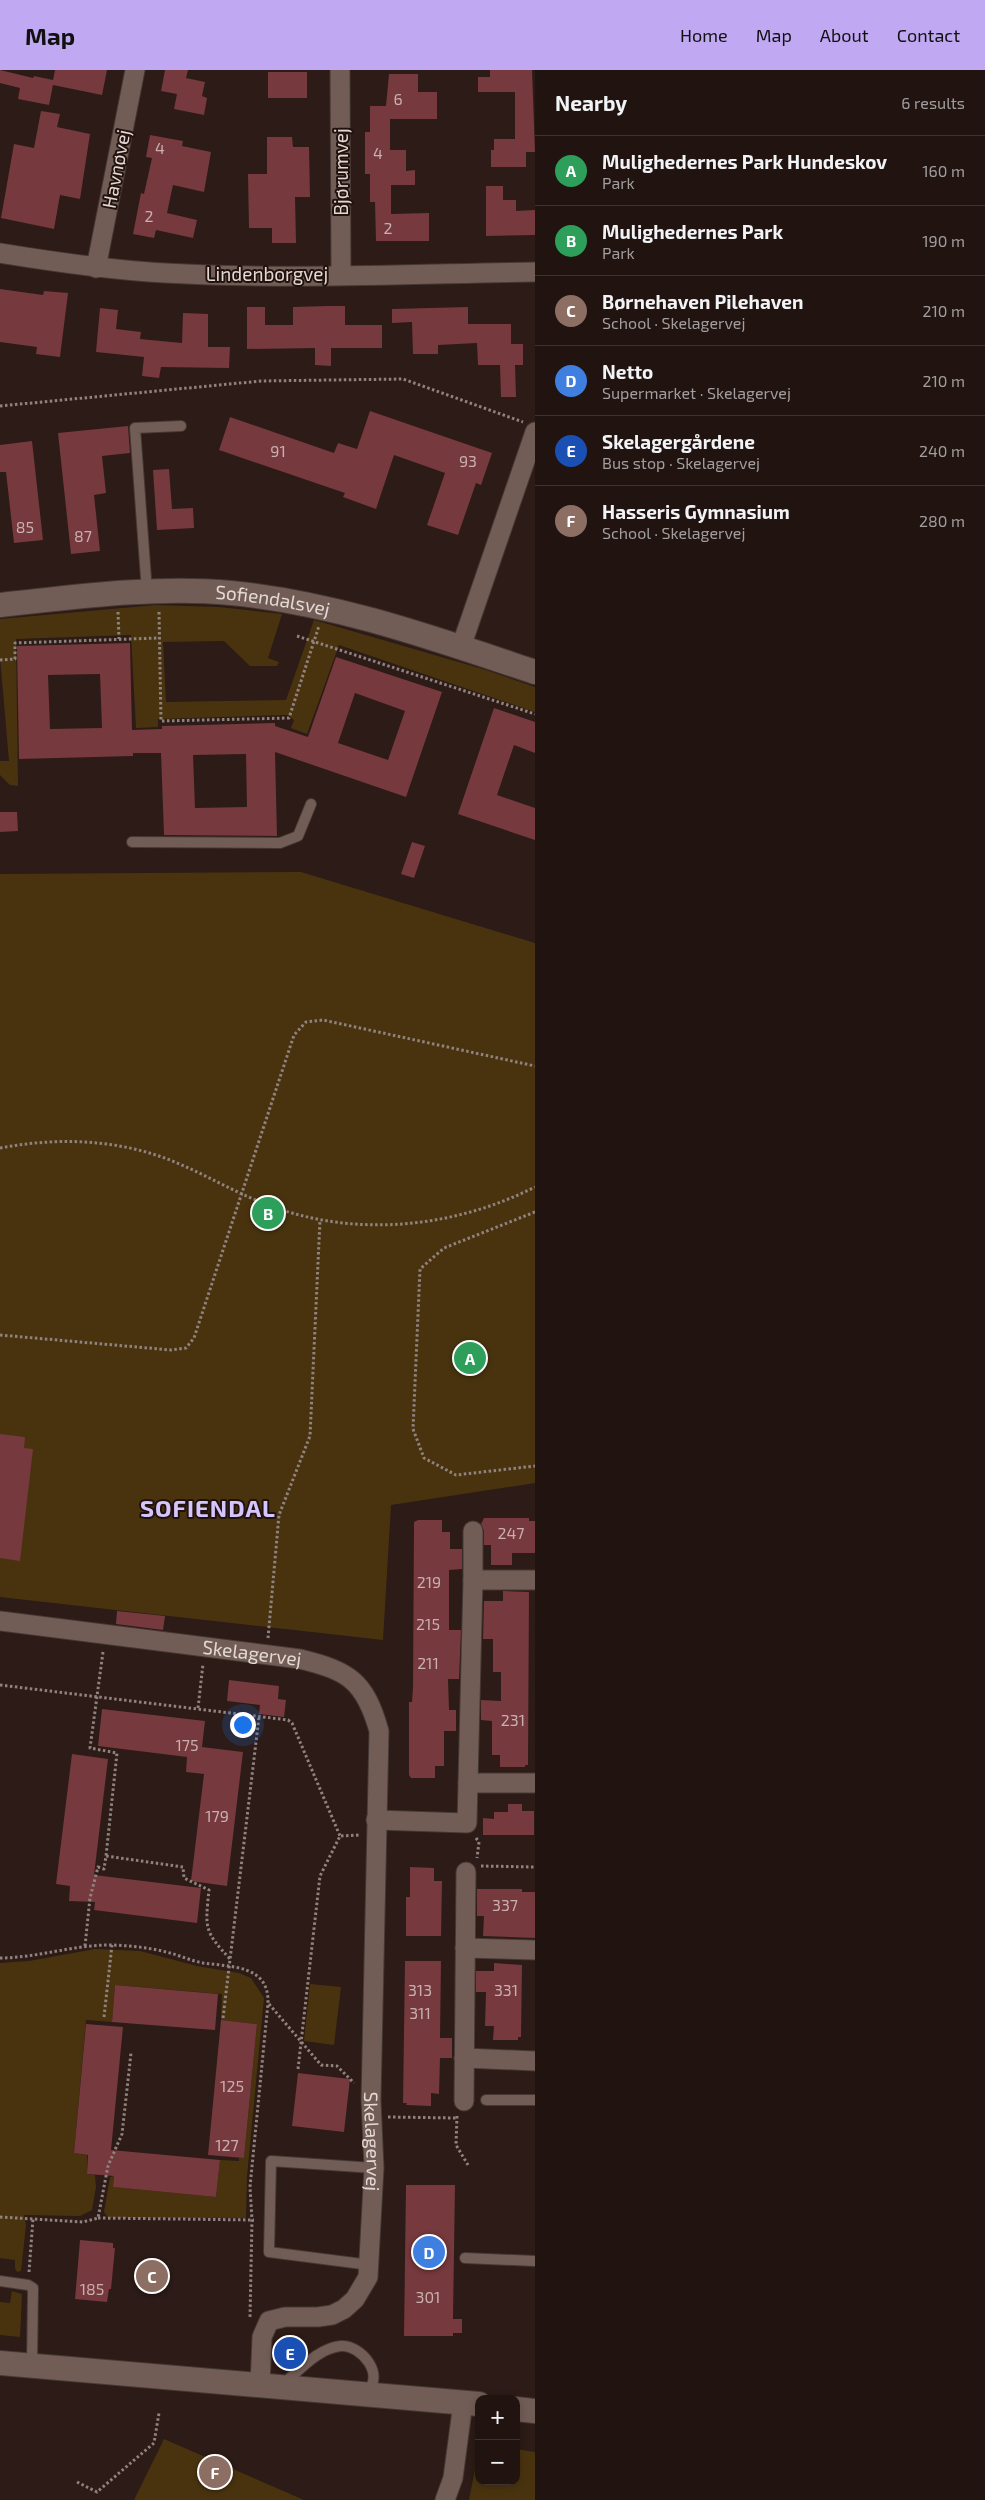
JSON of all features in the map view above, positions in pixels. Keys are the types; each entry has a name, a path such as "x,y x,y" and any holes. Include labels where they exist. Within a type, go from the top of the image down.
{"street":[{"name":"Havnøvej","path":"96,268 135,70"},
{"name":"Bjørumvej","path":"340,70 341,275"},
{"name":"Lindenborgvej","path":"0,253 96,268 166,273 341,275 535,272"},
{"path":"461,647 531,428"},
{"name":"Sofiendalsvej","path":"0,605 152,592 230,593 325,609 388,624 535,672"},
{"path":"376,1826 467,1822 473,1530"},
{"path":"473,1580 535,1580"},
{"name":"Skelagervej","path":"0,1622 266,1654 331,1666 350,1678 362,1691 373,1709 378,1731 372,2109 374,2168 370,2265 364,2288 344,2309 318,2317 284,2317 269,2321 262,2337 269,2387"},
{"path":"468,1783 535,1783"},
{"path":"460,2110 464,2058 466,1872"},
{"path":"466,1948 535,1950"},
{"path":"464,2058 535,2061"},
{"path":"0,2363 471,2404 453,2478 445,2500"},
{"path":"520,2409 535,2411"}],"lane":[{"path":"152,592 135,428 181,426"},
{"path":"132,842 280,843 298,836 311,804"},
{"path":"486,2100 535,2100"},
{"path":"370,2265 270,2252 271,2161 374,2168"},
{"path":"465,2258 535,2261"},
{"path":"0,2281 28,2285 33,2288 32,2367"},
{"path":"269,2387 319,2353 342,2346 362,2353 374,2373 374,2382 370,2389 363,2394"}],"path":[{"path":"0,406 261,381 403,378 531,428"},
{"path":"152,592 159,638 161,721 289,718 325,609"},
{"path":"117,594 119,639"},
{"path":"297,636 535,714"},
{"path":"0,660 15,659 14,643 159,638"},
{"path":"0,1335 171,1350 186,1348 194,1338 294,1035 306,1022 322,1020 535,1066"},
{"path":"0,1148 29,1142 78,1140 128,1147 174,1162 242,1194 282,1210 320,1220 382,1226 436,1221 503,1203 535,1187"},
{"path":"535,1212 444,1248 420,1269 413,1429 424,1458 456,1475 535,1466"},
{"path":"266,1654 279,1515 310,1436 320,1220"},
{"path":"85,1946 90,1898 98,1867 104,1869 116,1753 90,1748 105,1634"},
{"path":"198,1708 205,1646"},
{"path":"0,1685 288,1720 292,1723 340,1836"},
{"path":"223,2018 259,1717"},
{"path":"467,1822 479,1842 478,1855 474,1864 480,1866 535,1867"},
{"path":"298,2069 320,1876 340,1836 376,1826"},
{"path":"106,1856 183,1867 184,1878 209,1890 206,1924 211,1938 231,1960"},
{"path":"104,2018 112,1945"},
{"path":"0,1958 19,1958 85,1946 145,1947 200,1962 230,1966 258,1975 267,1986 268,1992"},
{"path":"268,2003 321,2065 337,2066 372,2109 460,2110 456,2145 468,2165"},
{"path":"98,2218 108,2166 122,2134 131,2053"},
{"path":"0,2217 83,2222 98,2218 269,2221"},
{"path":"28,2285 33,2219"},
{"path":"78,2482 97,2492 154,2443 159,2413"}],"shaded area":[{"path":"156,605 219,607 282,614 268,658 279,662 277,666 250,666 224,641 163,642 166,702 286,700 314,620 486,670 535,687 535,712 339,645 307,734 291,728 294,720 288,715 158,719 158,727 136,728 131,635 16,639 18,786 10,785 0,775 0,761 9,761 0,657 0,619"},
{"path":"301,872 535,943 535,1483 391,1505 383,1640 0,1597 0,874"},
{"path":"95,1949 140,1951 197,1966 239,1973 251,1978 264,1998 247,2176 246,2218 108,2218 104,2212 110,2177 114,2176 113,2187 216,2197 220,2160 239,2161 239,2158 244,2158 257,2024 221,2020 222,1994 115,1985 112,2022 86,2020 74,2153 87,2155 87,2174 95,2175 96,2187 92,2210 80,2216 24,2215 26,2225 21,2271 17,2272 15,2260 0,2258 0,1963 29,1961"},
{"path":"310,1984 341,1987 334,2045 304,2041"},
{"path":"12,2291 22,2294 20,2337 0,2335 0,2302 10,2303"},
{"path":"164,2439 304,2500 134,2500"},
{"path":"520,2450 535,2452 535,2500 469,2500 475,2469 475,2485 520,2485"}],"building":[{"path":"0,70 33,78 34,76 53,80 55,70 107,70 102,95 53,85 49,105 18,99 20,88 0,83"},
{"path":"165,70 188,70 186,78 205,82 202,96 207,98 204,115 174,109 177,94 161,91"},
{"path":"490,70 532,70 535,152 526,152 526,167 491,167 491,150 494,150 494,139 515,139 515,92 478,92 478,77 490,77"},
{"path":"268,72 307,72 307,98 268,98"},
{"path":"389,74 418,74 418,92 437,92 437,119 390,119 390,150 406,150 406,171 415,170 415,185 391,185 391,214 429,213 429,241 376,241 375,202 370,202 370,174 365,174 365,132 370,132 370,106 386,106"},
{"path":"41,111 60,114 57,127 90,134 80,199 60,195 54,229 1,218 14,144 34,148"},
{"path":"150,135 183,141 182,146 211,152 204,192 173,185 167,213 197,220 193,238 156,230 154,238 133,234 141,193 144,194 152,158 146,157"},
{"path":"267,137 292,137 293,147 309,147 310,197 295,197 296,243 272,243 272,228 249,228 248,174 267,174"},
{"path":"486,186 503,186 503,200 516,200 516,211 535,210 535,235 486,236"},
{"path":"0,289 43,295 44,291 68,293 60,357 36,354 37,347 0,342"},
{"path":"345,306 345,325 382,325 382,348 331,348 331,366 315,365 315,348 247,349 247,307 265,307 265,325 293,325 293,307"},
{"path":"468,307 468,324 511,324 511,344 523,344 523,365 515,365 516,397 501,397 500,365 478,365 477,343 438,345 438,354 413,354 412,322 392,323 392,309"},
{"path":"100,308 118,310 116,329 141,332 140,339 182,343 183,313 208,314 208,347 230,347 229,368 161,367 159,378 142,376 144,357 96,352"},
{"path":"370,411 492,453 481,485 476,483 458,535 427,525 445,473 394,455 376,509 343,497 345,493 219,450 230,417 334,453 338,443 357,449"},
{"path":"128,426 130,453 102,456 106,493 94,495 100,551 71,554 58,433"},
{"path":"32,441 43,540 14,543 6,472 0,472 0,445"},
{"path":"169,469 172,509 193,508 194,528 157,530 153,470"},
{"path":"130,643 132,730 162,729 162,726 275,723 275,726 308,737 336,657 442,692 406,797 275,752 277,836 164,835 161,753 133,753 133,756 19,759 17,646","holes":["100,674 102,728 50,729 48,675","355,693 405,711 388,760 338,743","246,754 247,807 195,808 193,755"]},
{"path":"494,708 535,722 535,753 514,745 497,795 535,808 535,840 458,814"},
{"path":"0,812 17,812 18,831 0,832"},
{"path":"412,842 425,846 414,878 401,874"},
{"path":"0,1434 25,1437 24,1448 33,1449 20,1561 0,1558"},
{"path":"484,1518 529,1518 529,1521 535,1521 535,1553 512,1553 512,1565 491,1565 491,1545 484,1545 484,1531 481,1524"},
{"path":"418,1520 442,1520 442,1532 450,1532 450,1549 462,1549 462,1569 449,1570 449,1630 461,1630 459,1679 448,1679 449,1710 456,1710 456,1731 444,1731 444,1766 435,1766 435,1778 411,1778 409,1775 409,1702 412,1702 413,1687 414,1522"},
{"path":"503,1591 529,1592 528,1765 525,1765 525,1767 500,1767 500,1755 492,1755 492,1721 481,1720 481,1700 501,1701 501,1672 493,1672 493,1639 483,1639 484,1601 503,1601"},
{"path":"117,1611 165,1616 163,1630 116,1624"},
{"path":"229,1680 279,1686 278,1699 286,1700 284,1717 259,1714 260,1705 227,1701"},
{"path":"102,1709 205,1721 202,1747 243,1752 227,1886 191,1881 204,1774 186,1772 187,1757 98,1746"},
{"path":"72,1754 108,1759 94,1875 201,1888 197,1923 94,1910 95,1902 69,1901 70,1886 56,1884"},
{"path":"508,1804 522,1804 522,1811 534,1811 534,1835 483,1835 483,1818 494,1819 494,1812 508,1812"},
{"path":"410,1867 434,1868 434,1881 442,1881 441,1936 406,1936 406,1897 410,1897"},
{"path":"477,1889 522,1889 522,1892 535,1892 535,1938 483,1936 484,1916 477,1916"},
{"path":"405,1961 441,1961 440,2038 452,2038 452,2058 440,2058 439,2094 431,2093 431,2106 406,2105 407,2103 403,2103"},
{"path":"494,1963 522,1965 521,2037 518,2037 518,2040 493,2040 494,2026 485,2026 486,1992 476,1992 476,1971 494,1971"},
{"path":"115,1985 218,1994 215,2030 112,2022"},
{"path":"221,2020 257,2024 244,2158 208,2155"},
{"path":"86,2024 123,2027 111,2150 220,2160 216,2197 113,2187 114,2176 87,2174 88,2155 74,2153"},
{"path":"298,2073 350,2079 344,2132 292,2126"},
{"path":"406,2185 455,2185 453,2319 462,2319 462,2333 453,2333 453,2336 404,2336"},
{"path":"80,2240 113,2243 113,2248 115,2248 111,2289 109,2289 107,2302 75,2299"}],"place":[{"name":"Mulighedernes Park","path":"268,1213"},
{"name":"Mulighedernes Park Hundeskov","path":"470,1358"},
{"name":"Netto","path":"429,2252"},
{"name":"Børnehaven Pilehaven","path":"152,2276"},
{"name":"Skelagergårdene","path":"290,2353"},
{"name":"Hasseris Gymnasium","path":"215,2472"}],"district":[{"name":"SOFIENDAL","path":"208,1509"}]}
